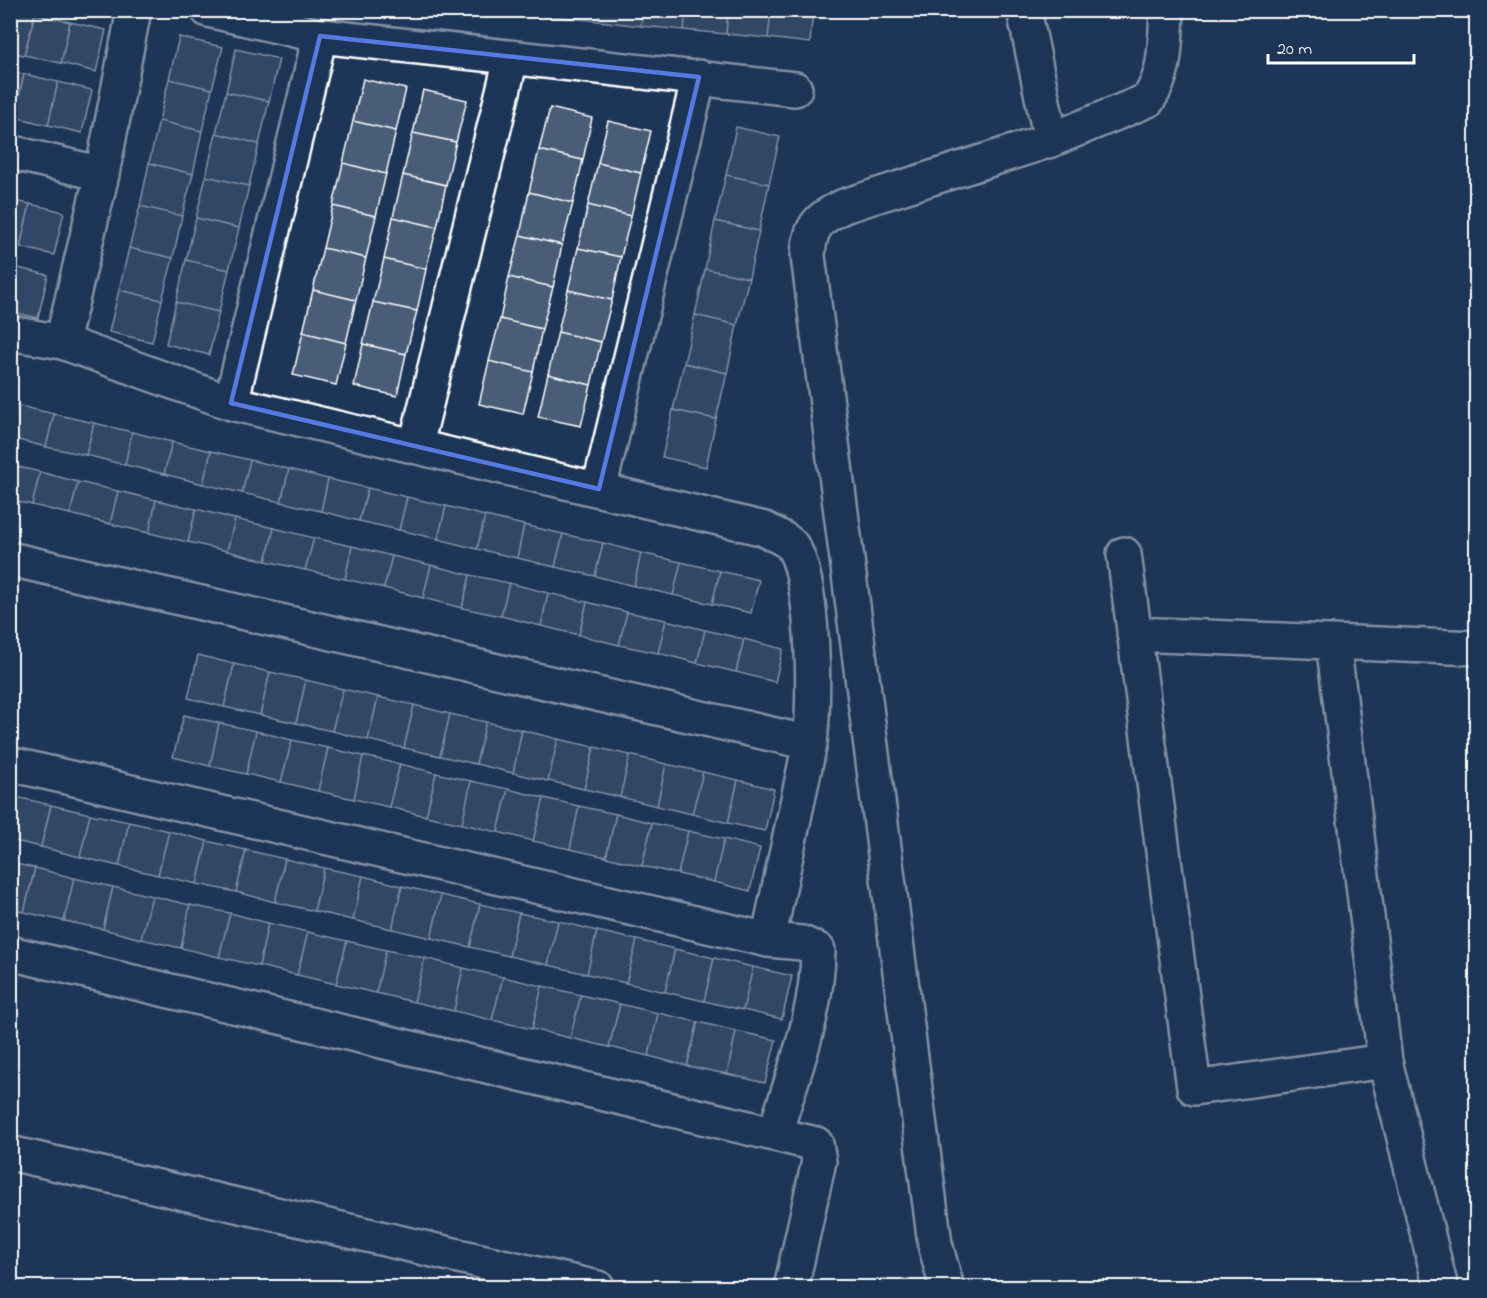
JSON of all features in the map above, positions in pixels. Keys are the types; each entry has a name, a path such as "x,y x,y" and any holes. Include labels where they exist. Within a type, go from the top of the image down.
{"street":[{"path":"62,342 102,174 134,10"},
{"path":"208,10 320,36 795,89"},
{"path":"1024,10 1051,140"},
{"path":"947,1287 935,1244 889,897 808,256 810,233 824,216 844,206 1051,140 1148,100 1158,86 1163,65 1167,10"},
{"path":"231,403 320,36"},
{"path":"416,445 511,59"},
{"path":"600,489 699,77"},
{"path":"10,152 102,174"},
{"path":"10,333 62,342 231,403 416,445 765,530 792,545 804,575 814,711 810,743 768,940"},
{"path":"1124,554 1194,1088 1385,1061"},
{"path":"10,559 810,743"},
{"path":"1134,634 1476,648"},
{"path":"1332,642 1385,1061 1441,1287"},
{"path":"10,764 768,940 802,943 818,950 818,971 807,1027 775,1133"},
{"path":"10,953 816,1144 819,1161 791,1287"},
{"path":"10,1153 598,1287"}],"highlighted area":[{"path":"320,36 699,77 599,489 231,403"}],"building":[{"path":"10,10 35,14 24,55 10,52"},
{"path":"516,10 558,10 558,17 516,13"},
{"path":"558,10 601,10 599,21 558,17"},
{"path":"601,10 643,10 641,26 599,21"},
{"path":"643,10 686,10 684,30 641,26"},
{"path":"686,10 728,10 726,34 684,30"},
{"path":"728,10 771,10 768,38 726,34"},
{"path":"771,10 813,10 810,43 768,38"},
{"path":"35,14 70,22 61,63 24,55"},
{"path":"70,22 106,30 96,72 61,63"},
{"path":"179,37 223,47 212,89 169,79"},
{"path":"236,49 279,59 269,101 226,92"},
{"path":"10,71 24,74 14,117 10,116"},
{"path":"24,74 58,82 48,125 14,117"},
{"path":"169,79 212,89 202,131 159,121"},
{"path":"363,79 406,89 396,131 353,121"},
{"path":"58,82 92,90 82,133 48,125"},
{"path":"423,90 467,100 456,142 413,133"},
{"path":"226,92 269,101 259,144 216,133"},
{"path":"550,108 592,118 583,160 539,150"},
{"path":"159,121 202,131 193,174 149,163"},
{"path":"353,121 396,131 386,174 343,163"},
{"path":"608,121 651,131 641,173 598,163"},
{"path":"736,127 780,137 769,184 726,175"},
{"path":"216,133 259,144 249,186 206,176"},
{"path":"413,133 456,142 446,185 403,175"},
{"path":"539,150 583,160 573,203 529,192"},
{"path":"149,163 193,174 182,216 140,206"},
{"path":"343,163 386,174 376,216 333,206"},
{"path":"598,163 641,173 631,216 588,205"},
{"path":"403,175 446,185 437,227 393,217"},
{"path":"726,175 769,184 759,231 715,221"},
{"path":"206,176 249,186 239,228 196,218"},
{"path":"529,192 573,203 562,245 520,235"},
{"path":"10,200 30,204 20,247 10,245"},
{"path":"30,204 64,212 54,255 20,247"},
{"path":"588,205 631,216 621,257 578,248"},
{"path":"140,206 182,216 173,258 129,248"},
{"path":"333,206 376,216 366,258 323,248"},
{"path":"393,217 437,227 426,269 384,259"},
{"path":"196,218 239,228 229,270 186,260"},
{"path":"715,221 759,231 749,278 705,269"},
{"path":"520,235 562,245 553,287 509,277"},
{"path":"129,248 173,258 162,300 119,290"},
{"path":"323,248 366,258 356,300 313,290"},
{"path":"578,248 621,257 612,300 568,290"},
{"path":"384,259 426,269 417,311 373,302"},
{"path":"186,260 229,270 219,312 176,302"},
{"path":"14,267 48,275 38,318 10,311 10,282"},
{"path":"705,269 749,278 737,325 695,315"},
{"path":"509,277 553,287 542,329 500,319"},
{"path":"119,290 162,300 152,342 109,332"},
{"path":"313,290 356,300 346,343 303,332"},
{"path":"568,290 612,300 601,342 558,332"},
{"path":"176,302 219,312 209,355 166,344"},
{"path":"373,302 417,311 406,354 363,344"},
{"path":"695,315 737,325 727,373 684,363"},
{"path":"500,319 542,329 533,372 489,361"},
{"path":"303,332 346,343 336,385 293,375"},
{"path":"558,332 601,342 591,385 548,374"},
{"path":"363,344 406,354 397,396 354,386"},
{"path":"489,361 533,372 523,414 479,404"},
{"path":"684,363 727,373 716,419 673,410"},
{"path":"548,374 591,385 581,426 538,417"},
{"path":"16,405 54,414 46,447 10,438"},
{"path":"673,410 716,419 706,467 662,457"},
{"path":"54,414 94,423 86,455 46,447"},
{"path":"94,423 132,432 125,465 86,455"},
{"path":"132,432 172,442 164,474 125,465"},
{"path":"172,442 211,451 203,484 164,474"},
{"path":"211,451 250,460 242,493 203,484"},
{"path":"250,460 289,469 281,502 242,493"},
{"path":"10,465 40,472 32,505 10,500"},
{"path":"289,469 328,479 321,511 281,502"},
{"path":"40,472 78,482 70,514 32,505"},
{"path":"328,479 368,488 359,521 321,511"},
{"path":"78,482 118,491 110,524 70,514"},
{"path":"368,488 407,497 399,530 359,521"},
{"path":"118,491 156,500 149,533 110,524"},
{"path":"407,497 446,506 438,539 399,530"},
{"path":"156,500 196,509 188,542 149,533"},
{"path":"446,506 485,516 477,549 438,539"},
{"path":"196,509 235,519 227,551 188,542"},
{"path":"485,516 524,525 517,558 477,549"},
{"path":"235,519 274,528 266,561 227,551"},
{"path":"524,525 563,534 555,567 517,558"},
{"path":"274,528 314,538 305,570 266,561"},
{"path":"563,534 603,543 595,576 555,567"},
{"path":"314,538 352,546 345,579 305,570"},
{"path":"603,543 641,553 634,586 595,576"},
{"path":"352,546 392,556 384,588 345,579"},
{"path":"641,553 681,562 673,595 634,586"},
{"path":"392,556 431,565 423,598 384,588"},
{"path":"681,562 720,571 712,604 673,595"},
{"path":"431,565 470,575 462,608 423,598"},
{"path":"720,571 759,580 751,613 712,604"},
{"path":"470,575 509,583 501,616 462,608"},
{"path":"509,583 548,593 541,626 501,616"},
{"path":"548,593 587,602 579,635 541,626"},
{"path":"587,602 627,612 619,645 579,635"},
{"path":"627,612 666,620 658,653 619,645"},
{"path":"666,620 705,630 697,663 658,653"},
{"path":"705,630 744,639 736,672 697,663"},
{"path":"744,639 783,649 775,682 736,672"},
{"path":"198,655 234,664 224,707 188,698"},
{"path":"234,664 270,672 260,715 224,707"},
{"path":"270,672 306,680 296,723 260,715"},
{"path":"306,680 343,689 332,731 296,723"},
{"path":"343,689 378,697 368,740 332,731"},
{"path":"378,697 414,705 404,748 368,740"},
{"path":"414,705 450,714 440,756 404,748"},
{"path":"450,714 486,722 476,764 440,756"},
{"path":"184,715 219,723 210,766 173,757"},
{"path":"486,722 522,730 513,773 476,764"},
{"path":"219,723 256,731 246,774 210,766"},
{"path":"522,730 558,739 548,781 513,773"},
{"path":"256,731 292,740 281,782 246,774"},
{"path":"558,739 594,747 584,789 548,781"},
{"path":"292,740 328,748 318,791 281,782"},
{"path":"594,747 630,755 620,797 584,789"},
{"path":"328,748 363,756 354,799 318,791"},
{"path":"630,755 666,764 657,806 620,797"},
{"path":"363,756 400,764 389,807 354,799"},
{"path":"400,764 436,773 426,816 389,807"},
{"path":"666,764 703,772 692,814 657,806"},
{"path":"703,772 738,780 728,823 692,814"},
{"path":"436,773 471,781 462,824 426,816"},
{"path":"738,780 774,789 765,831 728,823"},
{"path":"471,781 508,789 498,832 462,824"},
{"path":"508,789 544,798 533,841 498,832"},
{"path":"12,796 51,805 41,847 10,840"},
{"path":"544,798 579,806 570,849 533,841"},
{"path":"51,805 90,814 80,857 41,847"},
{"path":"579,806 616,814 606,857 570,849"},
{"path":"90,814 129,822 119,866 80,857"},
{"path":"616,814 652,823 642,866 606,857"},
{"path":"129,822 169,831 158,875 119,866"},
{"path":"652,823 688,831 678,874 642,866"},
{"path":"169,831 207,841 197,884 158,875"},
{"path":"688,831 724,839 714,882 678,874"},
{"path":"724,839 760,848 750,891 714,882"},
{"path":"207,841 246,850 236,892 197,884"},
{"path":"246,850 285,859 275,902 236,892"},
{"path":"285,859 324,868 314,911 275,902"},
{"path":"10,863 35,868 24,912 10,909"},
{"path":"35,868 74,878 64,921 24,912"},
{"path":"324,868 363,876 353,920 314,911"},
{"path":"363,876 402,886 392,929 353,920"},
{"path":"74,878 113,887 103,929 64,921"},
{"path":"402,886 441,895 431,938 392,929"},
{"path":"113,887 152,896 141,939 103,929"},
{"path":"441,895 480,904 470,947 431,938"},
{"path":"152,896 190,905 181,948 141,939"},
{"path":"480,904 519,913 509,956 470,947"},
{"path":"190,905 230,913 219,957 181,948"},
{"path":"230,913 268,923 259,966 219,957"},
{"path":"519,913 558,921 548,965 509,956"},
{"path":"558,921 597,931 587,974 548,965"},
{"path":"268,923 308,932 297,975 259,966"},
{"path":"597,931 637,940 626,983 587,974"},
{"path":"308,932 347,941 336,984 297,975"},
{"path":"637,940 675,949 665,992 626,983"},
{"path":"347,941 386,950 376,993 336,984"},
{"path":"675,949 714,958 704,1001 665,992"},
{"path":"386,950 425,958 414,1002 376,993"},
{"path":"425,958 463,968 454,1011 414,1002"},
{"path":"714,958 753,967 743,1010 704,1001"},
{"path":"753,967 792,976 782,1019 743,1010"},
{"path":"463,968 503,977 492,1020 454,1011"},
{"path":"503,977 542,986 532,1029 492,1020"},
{"path":"542,986 581,995 570,1038 532,1029"},
{"path":"581,995 620,1004 609,1047 570,1038"},
{"path":"620,1004 658,1013 649,1056 609,1047"},
{"path":"658,1013 698,1022 687,1066 649,1056"},
{"path":"698,1022 736,1031 727,1074 687,1066"},
{"path":"736,1031 776,1040 765,1083 727,1074"}]}
